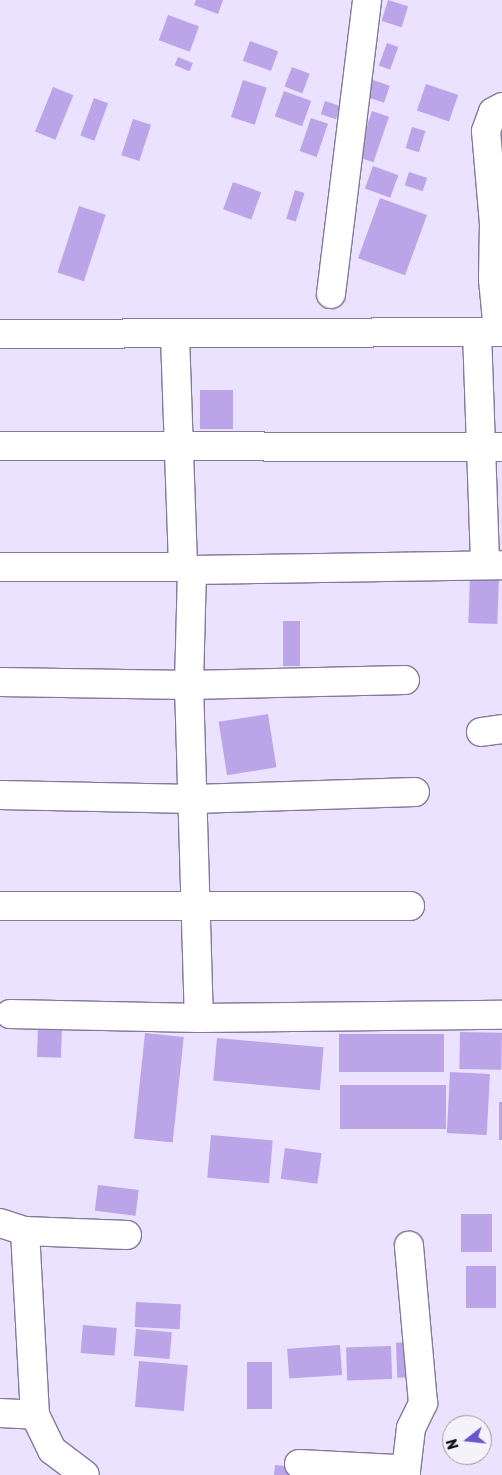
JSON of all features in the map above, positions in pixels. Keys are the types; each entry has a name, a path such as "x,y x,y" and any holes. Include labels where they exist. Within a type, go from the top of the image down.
{"street":[{"path":"331,294 367,0"},
{"path":"0,567 187,568 493,565 492,332 493,278 498,224 486,131 493,112 502,108"},
{"path":"0,334 175,336 492,332"},
{"path":"175,336 187,568 189,685 194,799 194,904 199,1018"},
{"path":"0,446 180,444 492,447"},
{"path":"0,682 189,685 405,680"},
{"path":"0,795 194,799 415,792"},
{"path":"0,906 194,904 410,906"},
{"path":"10,1014 199,1018 502,1015"},
{"path":"85,1475 52,1450 35,1415 12,1227 127,1235"},
{"path":"299,1464 406,1473 411,1428 423,1403 409,1246"},
{"path":"0,1413 35,1415"}],"building":[{"path":"196,0 223,0 218,14 194,5"},
{"path":"388,0 408,6 402,27 382,21"},
{"path":"168,15 199,26 190,52 159,40"},
{"path":"250,41 278,51 271,71 243,61"},
{"path":"387,43 398,47 390,70 379,66"},
{"path":"178,57 193,63 189,71 175,65"},
{"path":"292,67 310,74 302,93 284,87"},
{"path":"370,79 390,86 384,103 364,96"},
{"path":"243,80 267,88 255,125 231,117"},
{"path":"426,84 458,95 449,122 417,110"},
{"path":"53,87 73,95 55,140 35,132"},
{"path":"284,91 311,101 302,126 275,116"},
{"path":"94,98 108,103 94,141 80,136"},
{"path":"325,101 340,106 336,119 321,114"},
{"path":"372,111 389,117 373,162 356,156"},
{"path":"311,118 328,124 317,157 300,151"},
{"path":"133,119 151,125 139,161 121,155"},
{"path":"412,127 425,131 419,152 406,148"},
{"path":"373,166 398,175 390,198 365,189"},
{"path":"409,172 427,178 423,191 405,185"},
{"path":"233,182 261,192 251,220 223,209"},
{"path":"295,190 305,193 296,222 286,219"},
{"path":"380,198 427,215 405,275 358,258"},
{"path":"79,206 106,215 84,281 57,273"},
{"path":"200,390 233,390 233,429 200,429"},
{"path":"470,576 499,577 497,624 468,623"},
{"path":"283,621 300,621 300,666 283,666"},
{"path":"268,714 276,767 227,775 219,722"},
{"path":"38,1027 62,1028 61,1058 37,1057"},
{"path":"460,1032 502,1033 501,1070 459,1069"},
{"path":"145,1033 184,1037 173,1142 134,1138"},
{"path":"339,1034 444,1034 444,1072 339,1072"},
{"path":"217,1038 324,1047 320,1090 213,1081"},
{"path":"450,1072 490,1074 487,1135 447,1133"},
{"path":"340,1085 446,1085 446,1129 340,1129"},
{"path":"499,1102 502,1102 502,1140 499,1140"},
{"path":"211,1135 273,1140 269,1183 207,1178"},
{"path":"285,1148 322,1153 317,1184 281,1179"},
{"path":"98,1185 139,1190 136,1216 95,1211"},
{"path":"461,1214 492,1214 492,1252 461,1252"},
{"path":"466,1266 496,1266 496,1308 466,1308"},
{"path":"136,1302 181,1304 180,1329 135,1327"},
{"path":"83,1325 117,1328 114,1356 81,1353"},
{"path":"136,1329 172,1332 170,1359 134,1356"},
{"path":"415,1342 416,1377 397,1378 396,1343"},
{"path":"340,1345 342,1375 289,1379 287,1349"},
{"path":"391,1346 392,1379 347,1381 346,1348"},
{"path":"139,1361 188,1365 184,1411 135,1407"},
{"path":"247,1362 272,1362 272,1409 247,1409"},
{"path":"275,1465 363,1474 363,1475 274,1475"}]}
